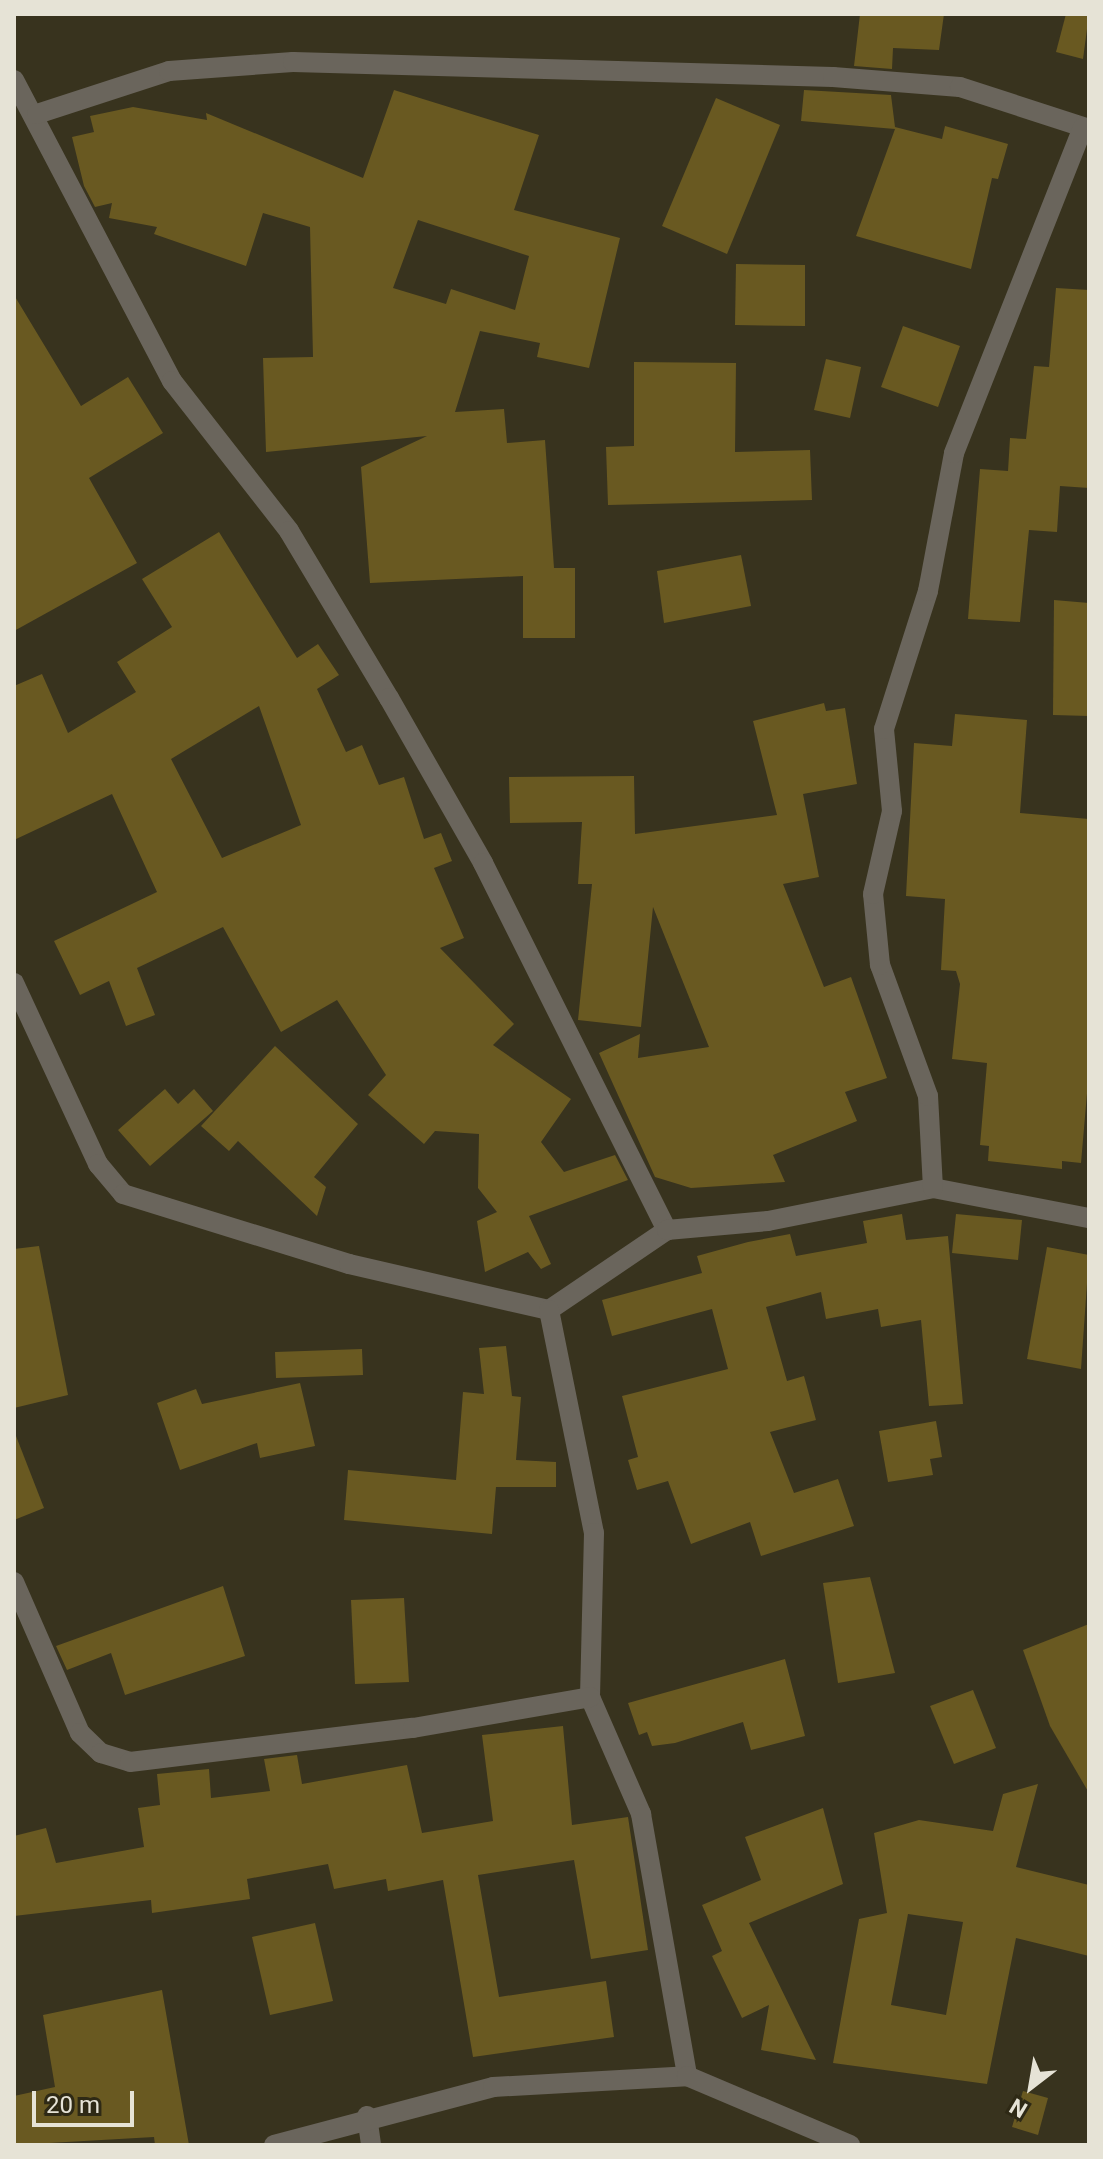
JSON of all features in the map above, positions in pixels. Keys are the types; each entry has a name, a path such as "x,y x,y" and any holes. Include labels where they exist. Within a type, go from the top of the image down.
{"street":[{"path":"37,114 169,71 293,62 944,86 1086,129 954,453 928,591 884,729 892,811 873,894 880,965 928,1096 933,1188"},
{"path":"14,80 37,114 172,381 289,531 483,863 667,1230"},
{"path":"14,983 98,1164 123,1194 349,1264 549,1310 667,1230 768,1221 933,1188 1089,1218"},
{"path":"549,1310 594,1533 590,1697 641,1814 687,2076"},
{"path":"14,1582 80,1733 101,1753 130,1762 413,1728 590,1697"},
{"path":"274,2145 367,2116 532,2082 687,2076 850,2145"},
{"path":"367,2116 371,2145"}],"building":[{"path":"860,14 944,14 939,50 893,48 892,69 854,66"},
{"path":"1066,14 1089,14 1083,59 1056,52"},
{"path":"394,90 539,135 514,210 620,238 589,368 537,357 540,343 480,331 455,412 504,409 507,443 545,440 554,568 575,568 575,638 523,638 523,576 370,583 361,467 427,436 266,452 263,358 313,357 310,227 263,213 246,266 154,234 157,227 109,218 112,203 95,207 84,186 72,137 94,132 90,116 133,107 207,120 206,113 363,178","holes":["418,220 529,256 515,310 451,289 446,304 393,288"]},
{"path":"804,90 891,95 895,127 942,139 945,126 1008,144 998,179 992,178 971,269 856,236 895,129 801,121"},
{"path":"716,98 780,125 727,254 662,226"},
{"path":"736,264 805,265 805,326 735,325"},
{"path":"1056,288 1089,290 1089,488 1060,486 1057,532 1029,530 1020,622 968,619 980,469 1008,471 1010,438 1026,439 1034,366 1049,367"},
{"path":"14,295 81,406 128,377 163,433 89,478 137,563 14,631"},
{"path":"903,326 960,346 938,407 881,387"},
{"path":"826,359 861,367 850,418 814,410"},
{"path":"634,362 736,363 735,452 810,450 812,500 608,505 606,447 634,446"},
{"path":"219,532 297,658 318,644 339,675 317,689 346,752 362,745 379,785 404,777 424,839 441,833 452,861 434,868 464,938 440,948 514,1024 493,1045 571,1099 541,1142 564,1172 615,1155 628,1180 529,1216 551,1264 541,1269 528,1252 485,1272 477,1221 497,1212 478,1188 479,1134 435,1131 424,1144 368,1095 386,1075 337,1000 281,1032 223,927 137,968 155,1015 126,1026 109,981 80,995 54,941 157,892 112,794 14,840 14,686 42,674 68,733 136,692 117,662 172,627 142,579","holes":["259,706 301,825 222,858 171,759"]},
{"path":"741,555 751,606 664,623 657,571"},
{"path":"1054,600 1089,603 1089,716 1053,715"},
{"path":"824,703 826,711 845,708 857,784 803,794 819,877 783,884 824,987 851,977 887,1078 845,1092 857,1121 773,1155 785,1182 691,1188 655,1177 599,1053 640,1034 638,1058 709,1047 653,907 641,1027 578,1020 592,884 578,884 582,822 510,823 509,777 634,776 635,834 777,815 753,721"},
{"path":"955,714 1027,720 1020,813 1089,819 1089,1070 1081,1163 1062,1161 1062,1169 988,1161 989,1146 980,1145 987,1063 952,1059 960,984 956,971 941,970 945,899 906,896 914,743 952,746"},
{"path":"275,1046 358,1124 314,1177 326,1187 317,1216 238,1141 229,1151 201,1126"},
{"path":"165,1089 178,1104 194,1089 213,1111 150,1166 118,1130"},
{"path":"902,1214 906,1240 948,1236 963,1404 929,1406 921,1320 881,1327 878,1309 826,1319 821,1292 766,1307 787,1381 804,1376 816,1420 770,1432 794,1493 838,1479 854,1526 761,1556 750,1522 691,1544 668,1481 637,1490 628,1460 638,1457 622,1396 728,1369 712,1309 612,1336 602,1300 702,1273 697,1256 748,1242 790,1234 796,1256 867,1243 863,1221"},
{"path":"956,1214 1022,1220 1018,1260 952,1253"},
{"path":"39,1246 68,1395 14,1408 14,1249"},
{"path":"1047,1247 1089,1255 1081,1369 1027,1359"},
{"path":"506,1346 512,1396 521,1397 516,1460 556,1462 556,1487 496,1487 492,1534 344,1520 348,1470 456,1480 463,1392 484,1394 479,1348"},
{"path":"362,1349 363,1375 276,1378 275,1352"},
{"path":"300,1383 315,1446 260,1458 257,1443 180,1470 157,1403 196,1389 202,1404"},
{"path":"936,1421 942,1457 930,1459 933,1475 888,1482 879,1431"},
{"path":"14,1437 44,1508 14,1520"},
{"path":"870,1577 895,1673 838,1683 823,1583"},
{"path":"223,1586 245,1656 125,1695 111,1653 67,1670 56,1646"},
{"path":"404,1598 409,1682 355,1684 351,1600"},
{"path":"1089,1624 1089,1793 1050,1726 1023,1650"},
{"path":"785,1659 805,1736 751,1750 743,1722 675,1743 652,1746 647,1732 639,1735 628,1703"},
{"path":"973,1690 996,1748 954,1764 930,1706"},
{"path":"563,1726 572,1825 628,1817 648,1950 591,1959 574,1860 478,1875 499,1997 606,1981 614,2037 473,2057 443,1880 388,1891 386,1879 334,1889 328,1864 247,1879 250,1899 152,1913 151,1900 14,1916 14,1836 46,1828 56,1863 144,1847 138,1808 160,1805 157,1774 209,1769 211,1798 270,1791 264,1759 297,1755 302,1784 407,1765 422,1833 493,1821 482,1735"},
{"path":"1038,1784 1016,1867 1089,1885 1089,1956 1016,1938 987,2084 833,2063 859,1919 887,1913 874,1833 919,1820 993,1831 1003,1794","holes":["908,1914 963,1922 946,2015 891,2005"]},
{"path":"823,1808 843,1884 749,1923 816,2060 761,2050 769,2005 742,2018 712,1956 722,1951 702,1905 761,1880 745,1837"},
{"path":"315,1923 333,2001 270,2015 252,1937"},
{"path":"162,1990 189,2145 155,2145 154,2137 14,2145 14,2096 55,2087 43,2015"},
{"path":"1023,2091 1048,2098 1038,2135 1012,2127"}]}
